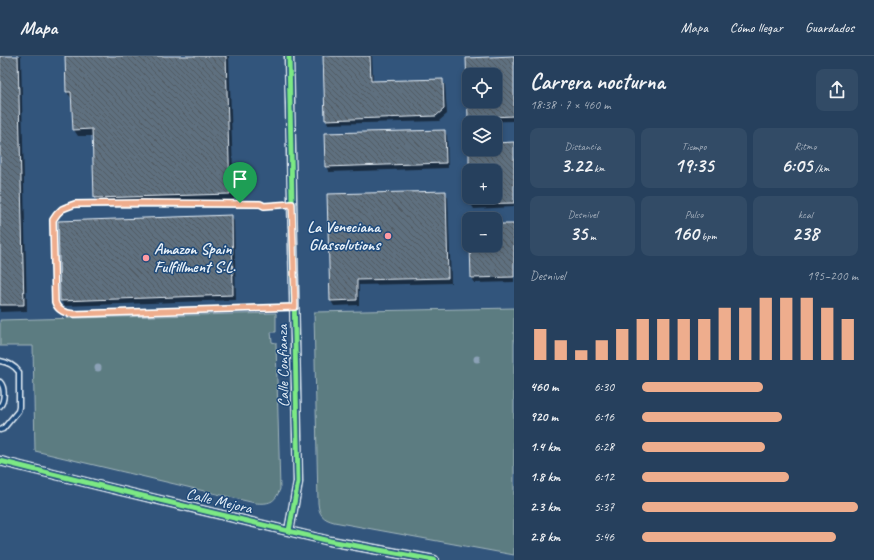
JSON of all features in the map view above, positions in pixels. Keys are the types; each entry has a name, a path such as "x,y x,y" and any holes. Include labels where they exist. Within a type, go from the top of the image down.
{"street":[{"name":"Calle Confianza","path":"289,56 298,482 289,531"},
{"name":"Calle Mejora","path":"0,461 330,541 434,560"}],"lane":[{"path":"292,204 264,206 260,204 240,203 75,204 62,209 53,220 55,302 61,311 74,314 295,307"},
{"path":"0,361 3,361 16,368 19,372 19,407 18,411 3,429 0,430"},
{"path":"0,382 3,386 3,400 2,405 0,406"}],"green space":[{"path":"514,308 514,555 334,522 324,518 319,511 318,503 314,312"},
{"path":"276,313 276,332 271,332 272,342 276,343 280,489 274,500 268,503 255,503 35,451 33,346 0,346 0,320"}],"building":[{"path":"0,56 18,56 24,305 0,305"},
{"path":"65,56 226,56 230,194 94,198 92,129 73,130 71,92 66,92"},
{"path":"323,56 370,56 371,81 443,79 444,109 436,116 325,120"},
{"path":"514,56 514,116 468,116 468,108 502,108 502,68 466,68 466,58"},
{"path":"445,130 446,163 325,167 324,133"},
{"path":"514,142 514,203 502,203 502,164 469,164 469,156 502,156 502,143"},
{"name":"La Veneciana Glassolutions","path":"446,191 448,278 357,280 357,300 330,301 327,194"},
{"name":"Amazon Spain Fulfillment S.L.","path":"232,215 233,295 60,301 58,221"},
{"path":"502,224 514,224 514,277 471,278 470,252 502,252"}],"cycle path":[{"path":"289,56 298,482 289,531"},
{"path":"0,461 330,541 434,560"}],"place":[{"name":"La Veneciana Glassolutions","path":"388,236"},
{"name":"Amazon Spain Fulfillment S.L.","path":"146,258"}],"route":[{"path":"240,203 260,204 264,206 292,204 295,307 74,314 61,311 56,305 53,220 62,209 75,204 240,203"}]}
